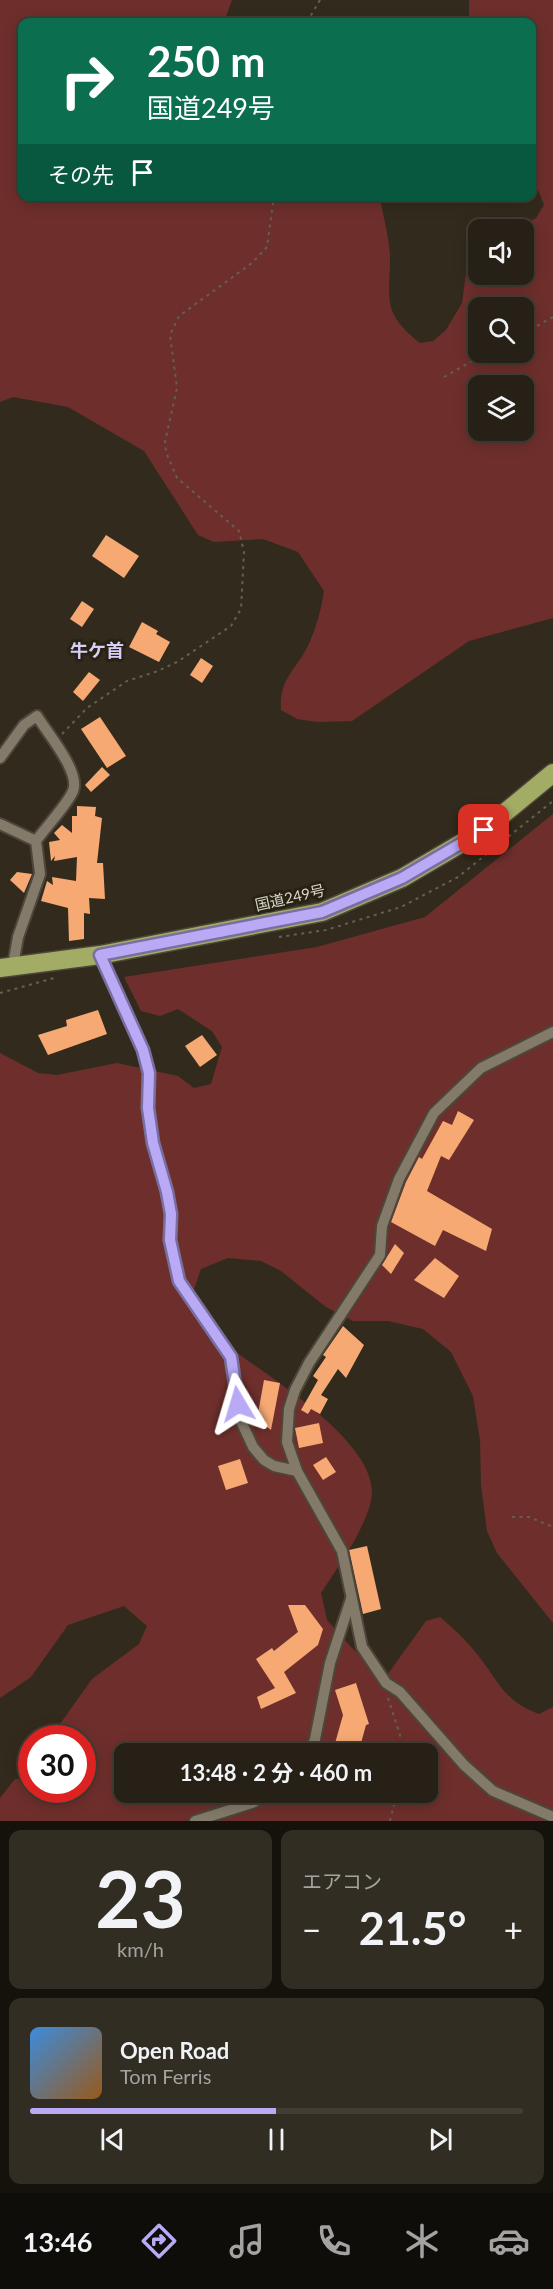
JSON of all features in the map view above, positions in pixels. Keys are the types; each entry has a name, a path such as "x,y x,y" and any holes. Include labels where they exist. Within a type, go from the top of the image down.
{"highway":[{"name":"国道249号","path":"7,967 100,955 322,912 402,878 484,830 553,773"}],"street":[{"path":"0,758 24,725 37,716 72,771 75,781 73,792 36,841 40,874 7,967"},
{"path":"0,824 36,841"},
{"path":"100,955 143,1050 149,1073 148,1108 153,1143 169,1203 170,1240 179,1281 231,1357 241,1421 253,1447 264,1460 274,1466 297,1471"},
{"path":"553,1032 480,1068 434,1113 399,1179 382,1226 380,1255 309,1363 294,1390 289,1409 287,1442 297,1471 342,1551 362,1647 384,1679 400,1692 464,1765 493,1791 553,1817"},
{"path":"313,1743 326,1691 330,1663 351,1599"},
{"path":"195,1821 252,1803"}],"path":[{"path":"309,18 320,0"},
{"path":"54,743 87,708 127,681 158,671 208,643 231,626 241,609 244,552 239,531 177,478 166,452 165,442 177,388 170,335 178,316 252,263 267,247 273,201"},
{"path":"534,327 553,317"},
{"path":"444,376 468,363"},
{"path":"512,1517 530,1517 553,1527"},
{"path":"384,1679 401,1743"},
{"path":"390,1821 395,1803"}],"shaded area":[{"path":"0,0 232,0 225,18 18,18 18,201 381,201 390,256 390,304 399,323 420,343 433,341 446,330 462,303 468,265 468,285 534,285 534,219 544,205 536,186 536,18 469,18 469,0 553,0 553,618 469,641 352,721 317,722 297,719 281,710 281,699 285,683 311,639 324,591 298,552 263,539 214,542 198,535 144,451 68,407 13,397 0,402"},
{"path":"553,814 553,1623 497,1553 487,1531 481,1485 480,1440 473,1396 451,1352 423,1329 388,1321 353,1321 326,1307 281,1271 261,1261 228,1258 201,1269 189,1303 210,1333 284,1386 337,1431 358,1455 370,1478 371,1501 362,1525 321,1593 327,1620 350,1646 385,1678 426,1621 440,1617 469,1644 502,1689 517,1703 539,1714 553,1707 553,1821 0,1821 0,1798 15,1779 18,1779 18,1803 96,1803 96,1725 59,1725 92,1679 139,1644 147,1626 124,1606 68,1625 31,1677 0,1698 0,1053 38,1073 57,1075 117,1063 178,1076 194,1088 211,1084 222,1047 212,1031 178,1009 160,1016 141,1011 124,977 317,947 425,917"}],"building":[{"path":"106,535 139,556 124,578 92,556"},
{"path":"82,601 94,609 82,627 70,619"},
{"path":"142,622 158,631 156,634 170,642 159,662 129,647"},
{"path":"201,658 213,666 202,683 190,675"},
{"path":"89,672 100,680 83,701 73,692"},
{"path":"100,717 126,756 107,768 81,729"},
{"path":"102,767 110,775 91,792 85,785"},
{"path":"77,806 96,807 95,816 102,818 97,863 103,863 105,899 89,898 90,914 84,913 84,939 69,941 68,908 41,901 47,881 53,885 52,877 76,881 77,857 54,861 55,856 51,861 49,842 60,840 54,833 62,825 72,833 72,816 77,816"},
{"path":"17,872 32,874 24,893 10,880"},
{"path":"98,1010 107,1034 48,1055 38,1035 67,1026 66,1020"},
{"path":"202,1035 217,1055 200,1067 185,1046"},
{"path":"458,1111 474,1120 449,1160 441,1156 427,1191 492,1229 486,1251 443,1230 435,1246 391,1222 406,1182 419,1157 422,1159 443,1121 452,1125"},
{"path":"395,1244 404,1253 391,1274 382,1265"},
{"path":"435,1258 459,1276 444,1298 414,1280"},
{"path":"343,1326 364,1345 346,1378 338,1369 321,1395 328,1399 320,1414 311,1409 308,1414 301,1410 318,1380 313,1376 326,1357 323,1355"},
{"path":"264,1380 280,1383 271,1430 257,1419"},
{"path":"319,1423 323,1443 299,1448 295,1428"},
{"path":"326,1457 336,1472 323,1480 313,1465"},
{"path":"240,1459 248,1483 226,1490 218,1466"},
{"path":"367,1546 381,1609 363,1614 349,1550"},
{"path":"288,1605 305,1605 323,1629 318,1645 284,1672 296,1693 261,1709 257,1697 275,1688 256,1659 272,1648 274,1651 298,1632"},
{"path":"356,1683 369,1724 366,1725 361,1743 335,1743 343,1715 335,1690"}],"district":[{"name":"牛ケ首","path":"97,651"}],"route":[{"path":"238,1404 231,1357 179,1281 170,1240 171,1214 167,1192 153,1143 148,1108 149,1073 143,1050 100,955 322,912 402,878 484,830"}]}
